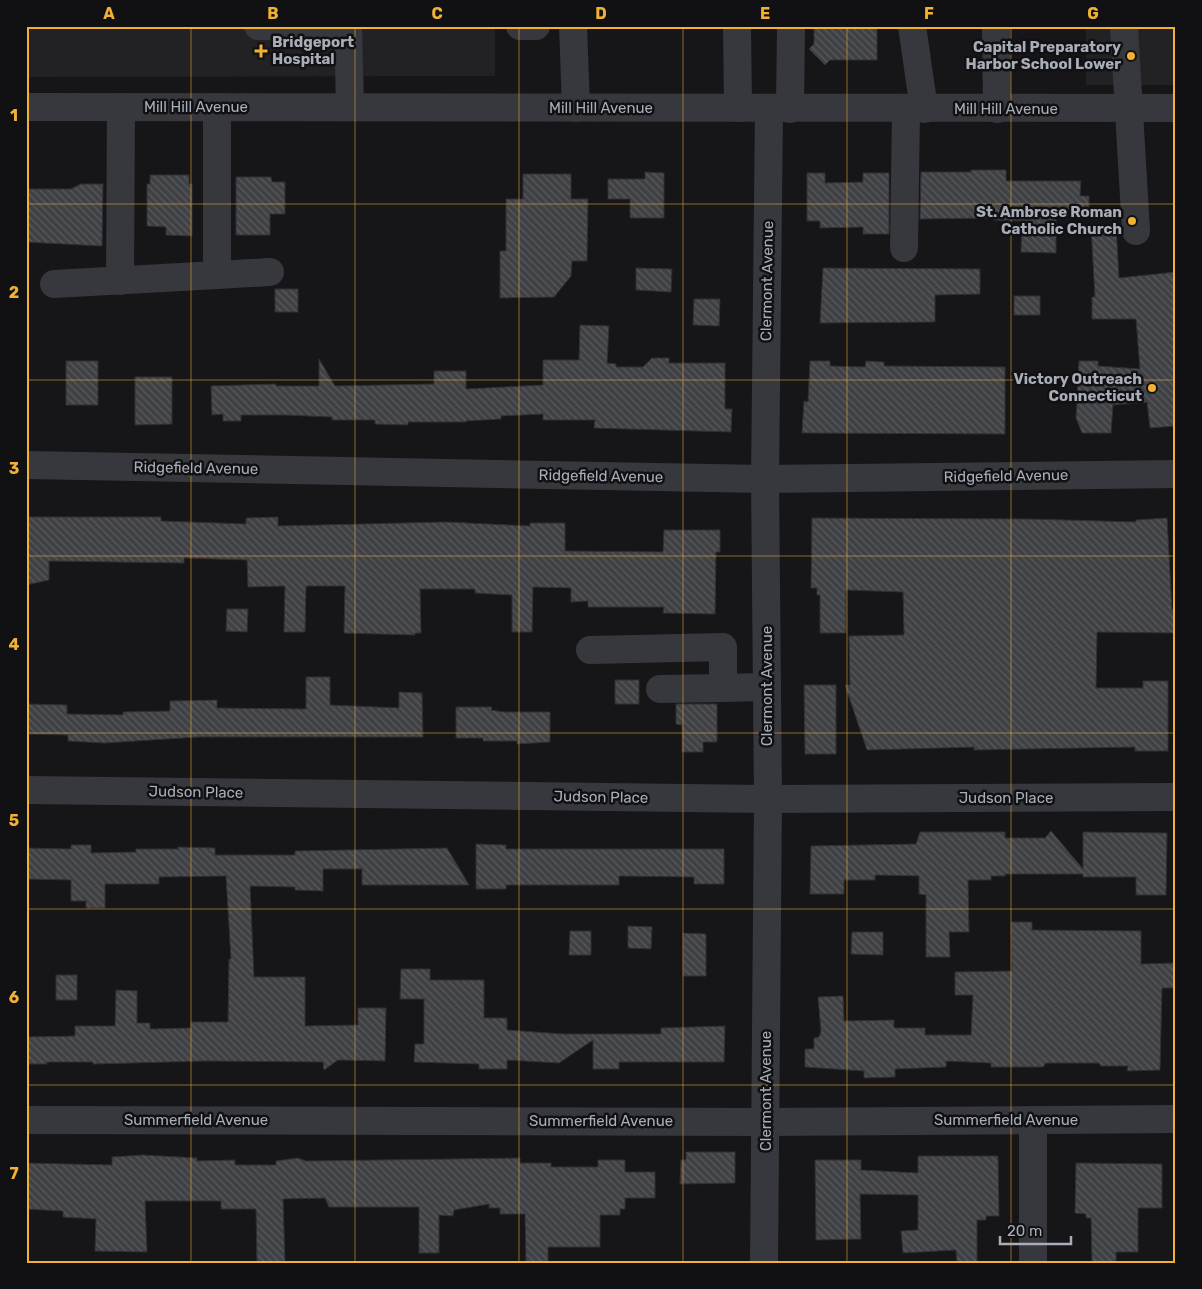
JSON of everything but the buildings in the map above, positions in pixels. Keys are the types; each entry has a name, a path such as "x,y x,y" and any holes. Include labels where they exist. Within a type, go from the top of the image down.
{"street":[{"path":"258,26 348,27 350,107"},
{"path":"520,26 536,26"},
{"path":"573,26 576,108"},
{"path":"737,26 738,108"},
{"name":"Clermont Avenue","path":"764,1263 768,799 765,478 779,109 790,26"},
{"path":"904,248 915,109 912,26"},
{"path":"996,26 997,109"},
{"path":"1124,26 1136,231"},
{"name":"Mill Hill Avenue","path":"26,107 1176,108"},
{"path":"120,281 121,107"},
{"path":"217,107 217,275"},
{"path":"54,284 270,272"},
{"name":"Ridgefield Avenue","path":"26,465 765,478 1176,474"},
{"path":"590,650 723,647 723,688"},
{"path":"660,689 767,687"},
{"name":"Judson Place","path":"26,790 768,799 1176,797"},
{"name":"Summerfield Avenue","path":"26,1120 766,1122 1176,1119"},
{"path":"1033,1120 1033,1263"}],"shaded area":[{"name":"Bridgeport Hospital","path":"26,26 495,26 495,76 26,77"},
{"name":"Capital Preparatory Harbor School Lower","path":"1086,26 1176,26 1176,85 1086,85"}],"place":[{"name":"Bridgeport Hospital","path":"261,51"},
{"name":"Capital Preparatory Harbor School Lower","path":"1131,56"},
{"name":"St. Ambrose Roman Catholic Church","path":"1132,221"},
{"name":"Victory Outreach Connecticut","path":"1152,388"}]}
